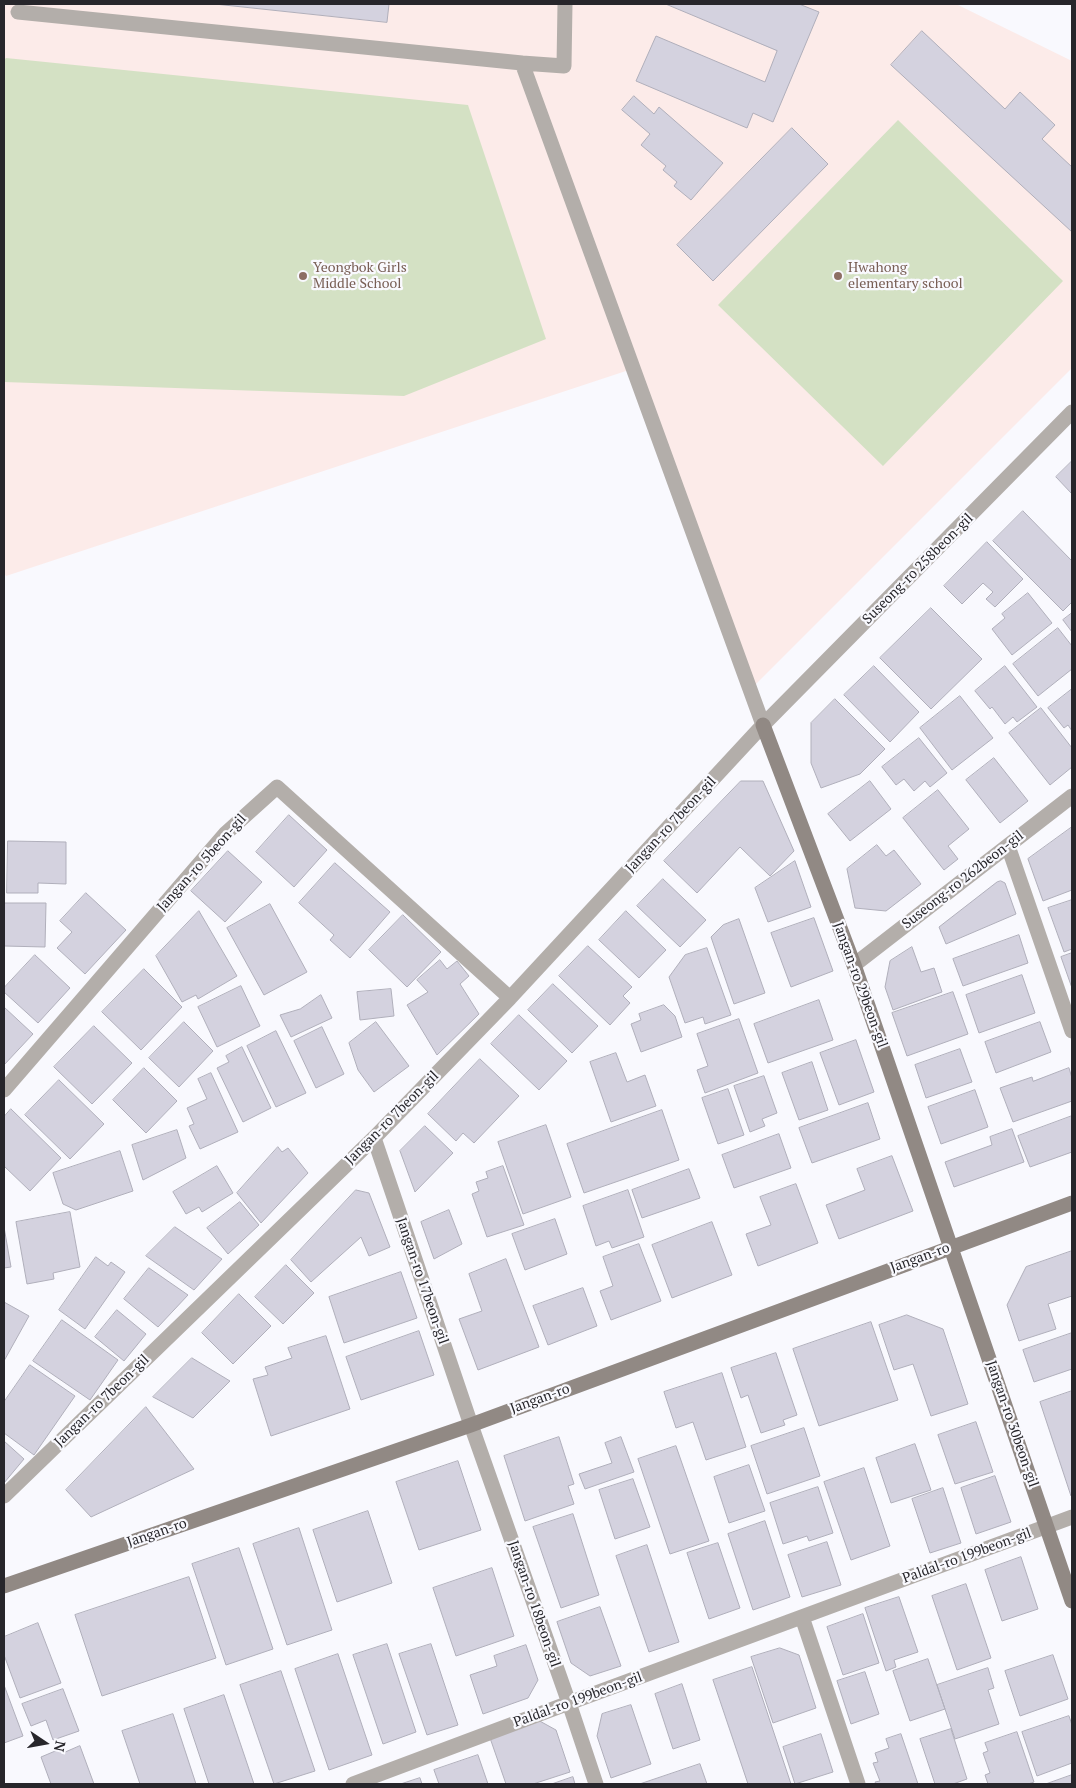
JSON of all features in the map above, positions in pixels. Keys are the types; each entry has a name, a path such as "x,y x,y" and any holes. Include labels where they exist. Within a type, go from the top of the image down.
{"main road":[{"name":"Jangan-ro 29beon-gil","path":"763,725 854,965 952,1246"},
{"name":"Jangan-ro","path":"4,1586 471,1424 1072,1203"},
{"name":"Jangan-ro 30beon-gil","path":"952,1246 1072,1601"}],"street":[{"path":"18,12 522,64 564,66 565,4"},
{"path":"522,64 763,725"},
{"name":"Suseong-ro 258beon-gil","path":"763,725 1072,412"},
{"name":"Jangan-ro 7beon-gil","path":"4,1496 374,1138 510,998 763,725"},
{"name":"Jangan-ro 5beon-gil","path":"4,1090 226,833 277,786 510,998"},
{"name":"Suseong-ro 262beon-gil","path":"854,965 1072,796"},
{"path":"1008,846 1072,1031"},
{"name":"Jangan-ro 17beon-gil","path":"374,1138 471,1424"},
{"name":"Jangan-ro 18beon-gil","path":"471,1424 596,1784"},
{"name":"Paldal-ro 199beon-gil","path":"354,1784 1072,1517"},
{"path":"802,1617 858,1784"}],"shaded area":[{"path":"4,4 956,4 1072,61 1072,368 747,693 635,368 6,576 4,573"}],"green space":[{"path":"6,58 468,105 546,339 404,396 4,382 4,60"},
{"path":"898,120 1063,281 883,466 718,305"}],"building":[{"path":"215,4 389,4 387,22"},
{"path":"666,4 799,4 819,12 773,122 753,113 747,128 636,81 656,36 765,82 777,51"},
{"path":"922,31 1005,109 1020,92 1055,125 1042,139 1072,167 1072,232 891,65"},
{"path":"634,96 654,114 659,107 723,163 691,200 674,186 677,182 663,170 666,166 641,145 650,134 622,110"},
{"path":"792,128 828,164 713,281 677,245"},
{"path":"1072,461 1072,494 1056,477"},
{"path":"1023,511 1072,561 1072,602 1063,611 993,541"},
{"path":"987,542 1023,579 995,607 986,599 993,592 983,583 962,604 944,586"},
{"path":"1028,593 1052,623 1012,655 992,629 1005,618 1002,614"},
{"path":"931,608 982,659 931,709 880,658"},
{"path":"1072,613 1072,632 1063,620"},
{"path":"1058,628 1072,646 1072,669 1038,696 1013,664"},
{"path":"874,666 919,712 890,742 844,695"},
{"path":"1005,666 1037,707 1017,722 1013,717 1005,724 992,707 990,709 975,691"},
{"path":"1072,689 1072,731 1068,725 1064,728 1048,708"},
{"path":"960,696 993,738 952,770 920,728"},
{"path":"835,699 885,749 860,774 821,788 811,763 811,723"},
{"path":"1041,708 1072,748 1072,767 1050,785 1009,733"},
{"path":"919,738 947,773 930,787 925,781 914,791 904,779 896,785 882,767"},
{"path":"994,758 1028,801 1000,823 966,780"},
{"path":"741,781 763,781 794,851 770,876 740,847 697,893 664,861"},
{"path":"870,781 891,809 850,841 828,814"},
{"path":"938,790 969,829 948,846 958,859 944,870 903,818"},
{"path":"289,815 327,850 294,887 256,852"},
{"path":"1072,827 1072,890 1043,901 1028,859"},
{"path":"8,841 66,842 66,884 38,883 38,893 7,893"},
{"path":"877,845 886,856 894,850 921,884 886,911 855,908 847,869"},
{"path":"228,851 262,882 225,922 191,891"},
{"path":"795,861 811,907 768,922 755,888"},
{"path":"335,863 390,912 350,958 330,940 334,935 299,903"},
{"path":"663,879 706,920 680,947 637,906"},
{"path":"997,882 1005,883 1016,914 946,944 939,927"},
{"path":"86,893 126,930 85,974 57,948 72,932 60,921"},
{"path":"1072,900 1072,949 1064,952 1048,908"},
{"path":"4,903 46,903 45,947 4,946"},
{"path":"270,904 307,972 264,995 227,928"},
{"path":"199,911 237,976 198,999 196,995 182,1002 156,956"},
{"path":"626,911 666,950 639,978 599,940"},
{"path":"403,915 441,952 407,987 369,950"},
{"path":"814,918 833,971 791,987 771,933"},
{"path":"739,919 765,993 734,1004 711,937 723,925"},
{"path":"1019,935 1028,963 963,986 953,959"},
{"path":"588,946 632,987 623,996 630,1003 610,1025 559,976"},
{"path":"912,947 921,972 934,968 942,992 893,1010 885,987 890,961"},
{"path":"707,948 731,1015 705,1024 703,1017 685,1023 669,977 685,955"},
{"path":"1072,953 1072,988 1061,957"},
{"path":"35,955 70,988 38,1023 4,992 4,988"},
{"path":"440,960 447,969 457,961 469,976 460,984 479,1014 437,1055 407,1005 428,992 417,980"},
{"path":"144,969 182,1007 141,1050 102,1012"},
{"path":"1022,975 1035,1013 979,1033 966,995"},
{"path":"553,984 598,1026 572,1053 528,1010"},
{"path":"241,986 260,1026 217,1047 198,1007"},
{"path":"391,989 394,1016 360,1020 357,992"},
{"path":"953,992 968,1034 907,1056 892,1013"},
{"path":"321,995 332,1018 291,1037 280,1015 300,1009"},
{"path":"819,1000 833,1040 768,1063 754,1024"},
{"path":"664,1005 675,1016 682,1037 641,1052 631,1024 641,1020 639,1014"},
{"path":"4,1007 33,1034 4,1065"},
{"path":"519,1015 567,1061 539,1090 491,1044"},
{"path":"739,1019 758,1073 705,1093 697,1070 708,1066 697,1034"},
{"path":"184,1022 213,1051 179,1087 149,1058"},
{"path":"376,1022 409,1066 374,1092 358,1070 349,1043"},
{"path":"1040,1022 1051,1052 996,1073 985,1042"},
{"path":"94,1026 132,1063 92,1104 54,1067"},
{"path":"322,1027 344,1074 316,1088 294,1041"},
{"path":"276,1031 306,1093 276,1107 247,1046"},
{"path":"856,1040 874,1092 839,1105 820,1053"},
{"path":"242,1047 271,1108 243,1122 217,1068 229,1062 226,1056"},
{"path":"960,1049 972,1082 926,1098 915,1065"},
{"path":"616,1053 627,1082 645,1075 656,1106 611,1122 590,1062"},
{"path":"480,1059 519,1096 474,1143 463,1133 456,1141 428,1114"},
{"path":"812,1062 828,1110 799,1120 782,1073"},
{"path":"144,1068 177,1101 146,1133 113,1100"},
{"path":"1069,1068 1072,1078 1072,1101 1013,1122 1000,1088 1032,1077 1033,1081"},
{"path":"211,1073 238,1132 200,1149 189,1126 194,1124 187,1108 207,1099 198,1079"},
{"path":"764,1076 777,1113 762,1119 765,1126 750,1132 734,1086"},
{"path":"59,1080 104,1124 70,1159 25,1115"},
{"path":"728,1089 744,1135 718,1144 702,1098"},
{"path":"975,1090 988,1127 941,1144 928,1107"},
{"path":"868,1103 880,1139 812,1163 799,1128"},
{"path":"11,1109 61,1158 30,1191 4,1166 4,1117"},
{"path":"662,1110 679,1160 584,1193 567,1144"},
{"path":"1072,1116 1072,1152 1030,1167 1018,1136"},
{"path":"546,1125 571,1197 523,1214 498,1142"},
{"path":"425,1126 453,1153 415,1192 400,1151"},
{"path":"1012,1129 1024,1162 954,1187 945,1162 992,1145 990,1137"},
{"path":"177,1130 186,1158 143,1180 132,1145"},
{"path":"779,1134 791,1168 734,1188 722,1155"},
{"path":"278,1147 282,1152 288,1148 308,1173 261,1223 237,1193"},
{"path":"120,1151 133,1191 76,1210 63,1204 53,1173"},
{"path":"892,1156 913,1211 839,1239 826,1205 865,1190 857,1169"},
{"path":"217,1166 233,1193 202,1212 199,1207 186,1214 173,1192"},
{"path":"503,1166 524,1225 487,1237 472,1194 479,1191 476,1182 488,1178 486,1172"},
{"path":"689,1169 700,1198 642,1218 632,1190"},
{"path":"796,1184 818,1243 758,1266 746,1234 771,1225 760,1197"},
{"path":"356,1190 369,1193 390,1247 369,1256 361,1237 311,1282 291,1260"},
{"path":"628,1190 644,1237 612,1248 609,1241 596,1246 583,1206"},
{"path":"240,1202 259,1225 228,1254 207,1228"},
{"path":"449,1210 462,1244 434,1259 421,1222"},
{"path":"70,1212 80,1267 53,1273 54,1279 27,1284 16,1222"},
{"path":"555,1219 567,1254 525,1270 512,1234"},
{"path":"712,1222 732,1275 672,1298 652,1245"},
{"path":"4,1227 11,1267 4,1268"},
{"path":"175,1227 222,1259 194,1290 146,1256"},
{"path":"639,1244 661,1301 611,1320 600,1291 613,1286 603,1257"},
{"path":"1072,1251 1072,1296 1048,1304 1056,1329 1019,1341 1007,1305 1026,1267"},
{"path":"96,1257 108,1266 111,1262 125,1272 85,1329 59,1310"},
{"path":"506,1259 539,1347 478,1370 459,1319 482,1311 469,1274"},
{"path":"286,1265 314,1293 283,1324 255,1297"},
{"path":"149,1268 188,1295 158,1327 124,1299"},
{"path":"401,1272 417,1318 344,1343 329,1297"},
{"path":"583,1288 597,1326 548,1345 533,1306"},
{"path":"239,1294 271,1326 233,1364 202,1333"},
{"path":"4,1302 29,1316 4,1361"},
{"path":"117,1310 146,1334 124,1361 95,1337"},
{"path":"907,1315 943,1329 968,1404 931,1416 913,1364 894,1370 879,1325"},
{"path":"62,1320 118,1360 90,1400 33,1361"},
{"path":"871,1322 898,1400 819,1426 793,1349"},
{"path":"419,1331 434,1375 361,1400 346,1357"},
{"path":"1072,1333 1072,1369 1034,1382 1023,1350"},
{"path":"326,1336 350,1409 271,1436 253,1379 268,1375 265,1367 292,1358 288,1348"},
{"path":"776,1353 797,1415 783,1420 785,1425 761,1433 748,1395 741,1398 731,1368"},
{"path":"192,1358 230,1381 193,1418 153,1397"},
{"path":"30,1365 75,1396 34,1455 4,1433 4,1402"},
{"path":"722,1373 746,1447 706,1460 693,1422 676,1428 664,1392"},
{"path":"1072,1391 1072,1496 1071,1496 1040,1402"},
{"path":"146,1407 194,1469 91,1517 66,1490"},
{"path":"976,1422 993,1472 955,1484 938,1435"},
{"path":"804,1428 820,1476 767,1494 751,1446"},
{"path":"559,1437 574,1484 568,1486 574,1504 525,1521 504,1456"},
{"path":"621,1437 634,1472 585,1489 579,1474 612,1463 605,1443"},
{"path":"4,1441 24,1459 4,1483"},
{"path":"915,1444 931,1490 891,1503 876,1458"},
{"path":"676,1446 709,1541 670,1554 638,1459"},
{"path":"458,1461 481,1530 419,1550 396,1482"},
{"path":"749,1465 765,1511 729,1523 714,1477"},
{"path":"864,1468 890,1546 851,1560 824,1482"},
{"path":"995,1476 1011,1522 976,1534 961,1488"},
{"path":"633,1479 650,1527 615,1539 599,1490"},
{"path":"818,1487 833,1533 809,1541 807,1536 783,1544 770,1503"},
{"path":"943,1488 961,1543 930,1553 912,1499"},
{"path":"368,1511 392,1583 337,1602 313,1530"},
{"path":"573,1514 599,1595 561,1608 533,1527"},
{"path":"765,1521 790,1597 753,1610 728,1534"},
{"path":"299,1528 332,1630 287,1645 253,1544"},
{"path":"827,1542 841,1585 802,1597 788,1555"},
{"path":"718,1543 740,1608 709,1619 687,1553"},
{"path":"647,1545 679,1642 649,1652 616,1556"},
{"path":"239,1548 273,1649 226,1665 192,1564"},
{"path":"1021,1557 1038,1609 1002,1621 985,1570"},
{"path":"492,1568 514,1636 456,1656 433,1588"},
{"path":"189,1577 216,1658 102,1696 75,1615"},
{"path":"966,1584 991,1658 957,1670 932,1596"},
{"path":"899,1597 918,1652 894,1660 896,1667 886,1671 865,1608"},
{"path":"600,1607 621,1666 590,1676 571,1663 557,1622"},
{"path":"863,1614 879,1663 843,1675 827,1627"},
{"path":"38,1623 61,1683 20,1698 4,1655 4,1637"},
{"path":"387,1644 416,1732 383,1744 353,1655"},
{"path":"431,1644 458,1725 427,1735 399,1654"},
{"path":"526,1645 538,1680 528,1698 483,1714 470,1675 497,1666 494,1656"},
{"path":"780,1648 799,1655 816,1708 773,1723 751,1657"},
{"path":"338,1654 372,1755 329,1770 295,1669"},
{"path":"1053,1655 1068,1699 1020,1716 1005,1671"},
{"path":"928,1659 945,1709 910,1721 893,1671"},
{"path":"752,1667 791,1784 748,1784 713,1680"},
{"path":"988,1668 994,1688 988,1690 999,1724 955,1739 937,1685"},
{"path":"281,1671 315,1771 274,1784 240,1685"},
{"path":"865,1672 879,1714 851,1724 837,1681"},
{"path":"682,1684 700,1740 673,1749 655,1694"},
{"path":"4,1685 23,1736 4,1743"},
{"path":"63,1689 79,1731 53,1740 46,1720 31,1726 22,1704"},
{"path":"224,1695 254,1784 209,1784 184,1709"},
{"path":"631,1705 651,1764 611,1778 597,1736 602,1714"},
{"path":"173,1714 196,1784 140,1784 122,1731"},
{"path":"1069,1716 1072,1725 1072,1763 1037,1776 1022,1732"},
{"path":"536,1719 556,1730 570,1772 533,1784 506,1784 489,1735"},
{"path":"951,1729 967,1779 953,1784 935,1784 920,1739"},
{"path":"1017,1732 1034,1782 1028,1784 988,1784 985,1775 990,1773 983,1753 988,1751 985,1743"},
{"path":"821,1734 833,1772 795,1784 783,1747"},
{"path":"901,1734 918,1784 876,1784 875,1782 880,1781 873,1763 878,1762 875,1753 889,1748 886,1739"},
{"path":"80,1746 94,1784 51,1784 41,1757 60,1749 62,1753"},
{"path":"478,1755 488,1784 439,1784 434,1770"},
{"path":"700,1764 707,1784 640,1784"},
{"path":"1072,1775 1072,1784 1046,1784"},
{"path":"573,1777 575,1784 552,1784"},
{"path":"420,1778 422,1784 401,1784"}],"place":[{"name":"Yeongbok Girls Middle School","path":"303,276"},
{"name":"Hwahong elementary school","path":"838,276"}]}
